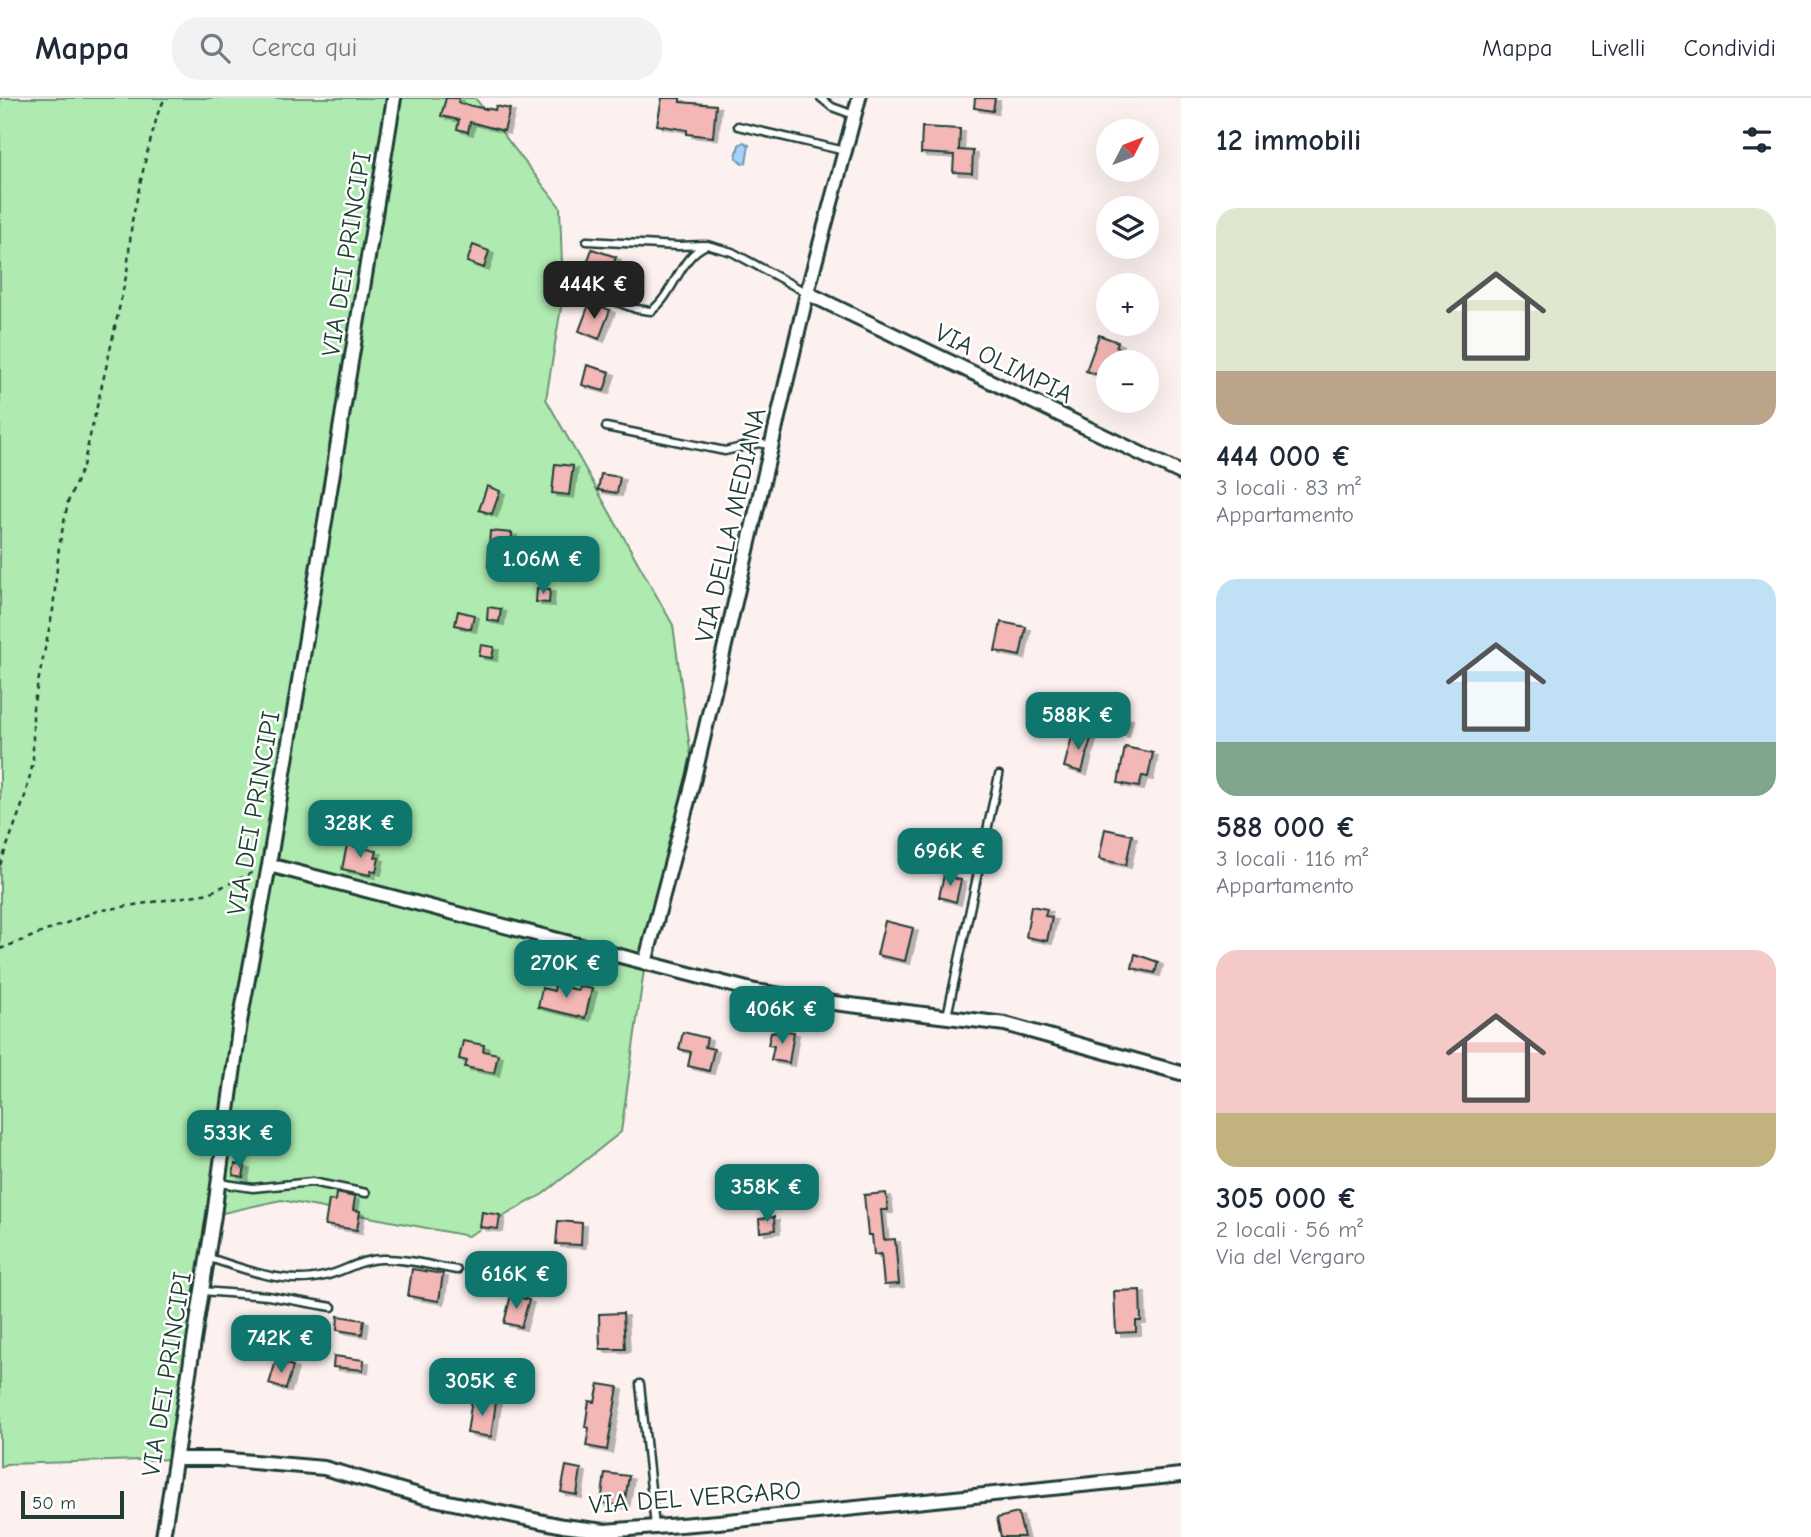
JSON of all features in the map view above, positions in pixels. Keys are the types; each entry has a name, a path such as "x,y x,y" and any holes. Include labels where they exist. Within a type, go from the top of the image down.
{"street":[{"name":"VIA DEI PRINCIPI","path":"163,1537 202,1291 240,1022 269,865 394,98"},
{"name":"VIA DELLA MEDIANA","path":"645,962 694,778 807,293 859,98"},
{"name":"VIA OLIMPIA","path":"807,293 1181,473"},
{"path":"269,865 769,993 1020,1028 1181,1073"},
{"name":"VIA DEL VERGARO","path":"176,1459 218,1459 324,1468 415,1494 579,1528 614,1531 1181,1475"},
{"path":"718,1522 723,1537"}],"lane":[{"path":"821,98 832,107 854,115"},
{"path":"738,126 845,150"},
{"path":"587,241 707,245 732,251 807,293"},
{"path":"604,297 636,309 651,311 662,301 692,255 707,245"},
{"path":"606,427 725,451 759,443 772,446"},
{"path":"947,1016 999,775"},
{"path":"218,1182 253,1188 312,1182 366,1193"},
{"path":"207,1257 263,1274 295,1278 328,1276 375,1259 457,1270"},
{"path":"202,1291 268,1296 332,1307"},
{"path":"640,1384 655,1527"}],"path":[{"path":"0,866 24,800 33,763 33,707 53,610 59,547 68,502 83,466 127,272 132,221 158,113 165,98"},
{"path":"0,949 97,911 209,893 269,865"}],"green space":[{"path":"0,98 475,98 560,207 563,295 546,399 673,625 694,778 645,963 621,1132 543,1194 468,1236 281,1200 214,1215 176,1459 6,1464 0,1467"}],"water":[{"path":"744,142 749,145 746,163 742,164 736,157 739,145"}],"building":[{"path":"446,98 459,98 458,103 486,109 495,110 496,106 510,109 504,131 470,122 468,132 457,129 459,120 441,116"},
{"path":"662,98 680,98 680,102 716,105 713,137 687,134 687,130 657,125"},
{"path":"975,98 995,98 993,111 974,108"},
{"path":"922,127 960,129 959,150 973,151 972,173 953,172 954,155 921,153"},
{"path":"473,245 489,251 484,268 467,262"},
{"path":"592,249 616,257 610,274 586,266"},
{"path":"590,302 610,310 599,339 579,331"},
{"path":"1099,336 1118,342 1116,347 1124,350 1096,350 1096,374 1086,371"},
{"path":"587,365 610,372 604,391 582,385"},
{"path":"555,464 573,466 569,495 552,493"},
{"path":"601,474 620,477 617,493 598,490"},
{"path":"487,486 500,491 492,514 479,510"},
{"path":"490,531 512,533 510,569 488,567"},
{"path":"537,588 550,589 549,603 536,602"},
{"path":"488,607 501,609 499,622 487,620"},
{"path":"458,611 474,615 471,629 455,625"},
{"path":"1001,622 1026,627 1020,656 995,651"},
{"path":"481,645 494,647 492,658 479,656"},
{"path":"1117,715 1128,717 1124,734 1113,731"},
{"path":"1073,733 1091,738 1082,772 1064,767"},
{"path":"1125,747 1153,753 1148,777 1142,776 1139,787 1118,783"},
{"path":"1105,829 1132,835 1126,865 1099,859"},
{"path":"347,845 377,851 375,857 379,858 376,872 371,871 370,875 342,869"},
{"path":"944,875 961,880 956,902 939,897"},
{"path":"1031,906 1047,909 1045,916 1052,917 1047,941 1026,937"},
{"path":"885,921 913,928 905,961 877,955"},
{"path":"1135,954 1158,962 1155,973 1132,968"},
{"path":"555,985 578,990 579,986 592,989 585,1018 538,1007 542,988 554,991"},
{"path":"778,1030 794,1032 789,1063 771,1060 774,1046 768,1045 771,1032 777,1033"},
{"path":"683,1032 707,1038 705,1047 714,1049 709,1071 688,1066 691,1052 679,1049"},
{"path":"463,1041 484,1045 483,1051 498,1054 494,1073 465,1067 467,1061 459,1059"},
{"path":"235,1164 245,1166 243,1177 233,1175"},
{"path":"336,1193 355,1197 353,1210 360,1211 357,1230 325,1225 329,1200 335,1201"},
{"path":"886,1193 888,1210 881,1210 884,1240 895,1239 899,1284 884,1285 881,1254 874,1255 872,1235 868,1235 864,1195"},
{"path":"482,1212 500,1215 498,1229 480,1227"},
{"path":"774,1217 775,1230 760,1232 759,1219"},
{"path":"558,1221 582,1223 581,1245 556,1244"},
{"path":"412,1269 443,1274 439,1301 408,1296"},
{"path":"1140,1290 1141,1321 1136,1321 1136,1332 1116,1333 1114,1291"},
{"path":"511,1295 529,1300 521,1327 504,1323"},
{"path":"623,1313 625,1349 600,1349 599,1314"},
{"path":"338,1316 364,1320 362,1334 337,1330"},
{"path":"334,1356 364,1360 363,1370 333,1367"},
{"path":"276,1361 293,1366 286,1389 269,1384"},
{"path":"599,1384 618,1387 607,1450 586,1446 589,1428 585,1427 589,1401 595,1402"},
{"path":"472,1399 496,1402 491,1437 467,1433"},
{"path":"566,1466 581,1469 577,1495 561,1492"},
{"path":"605,1473 629,1476 624,1506 601,1503"},
{"path":"1018,1513 1024,1537 1001,1537 997,1518"}]}
